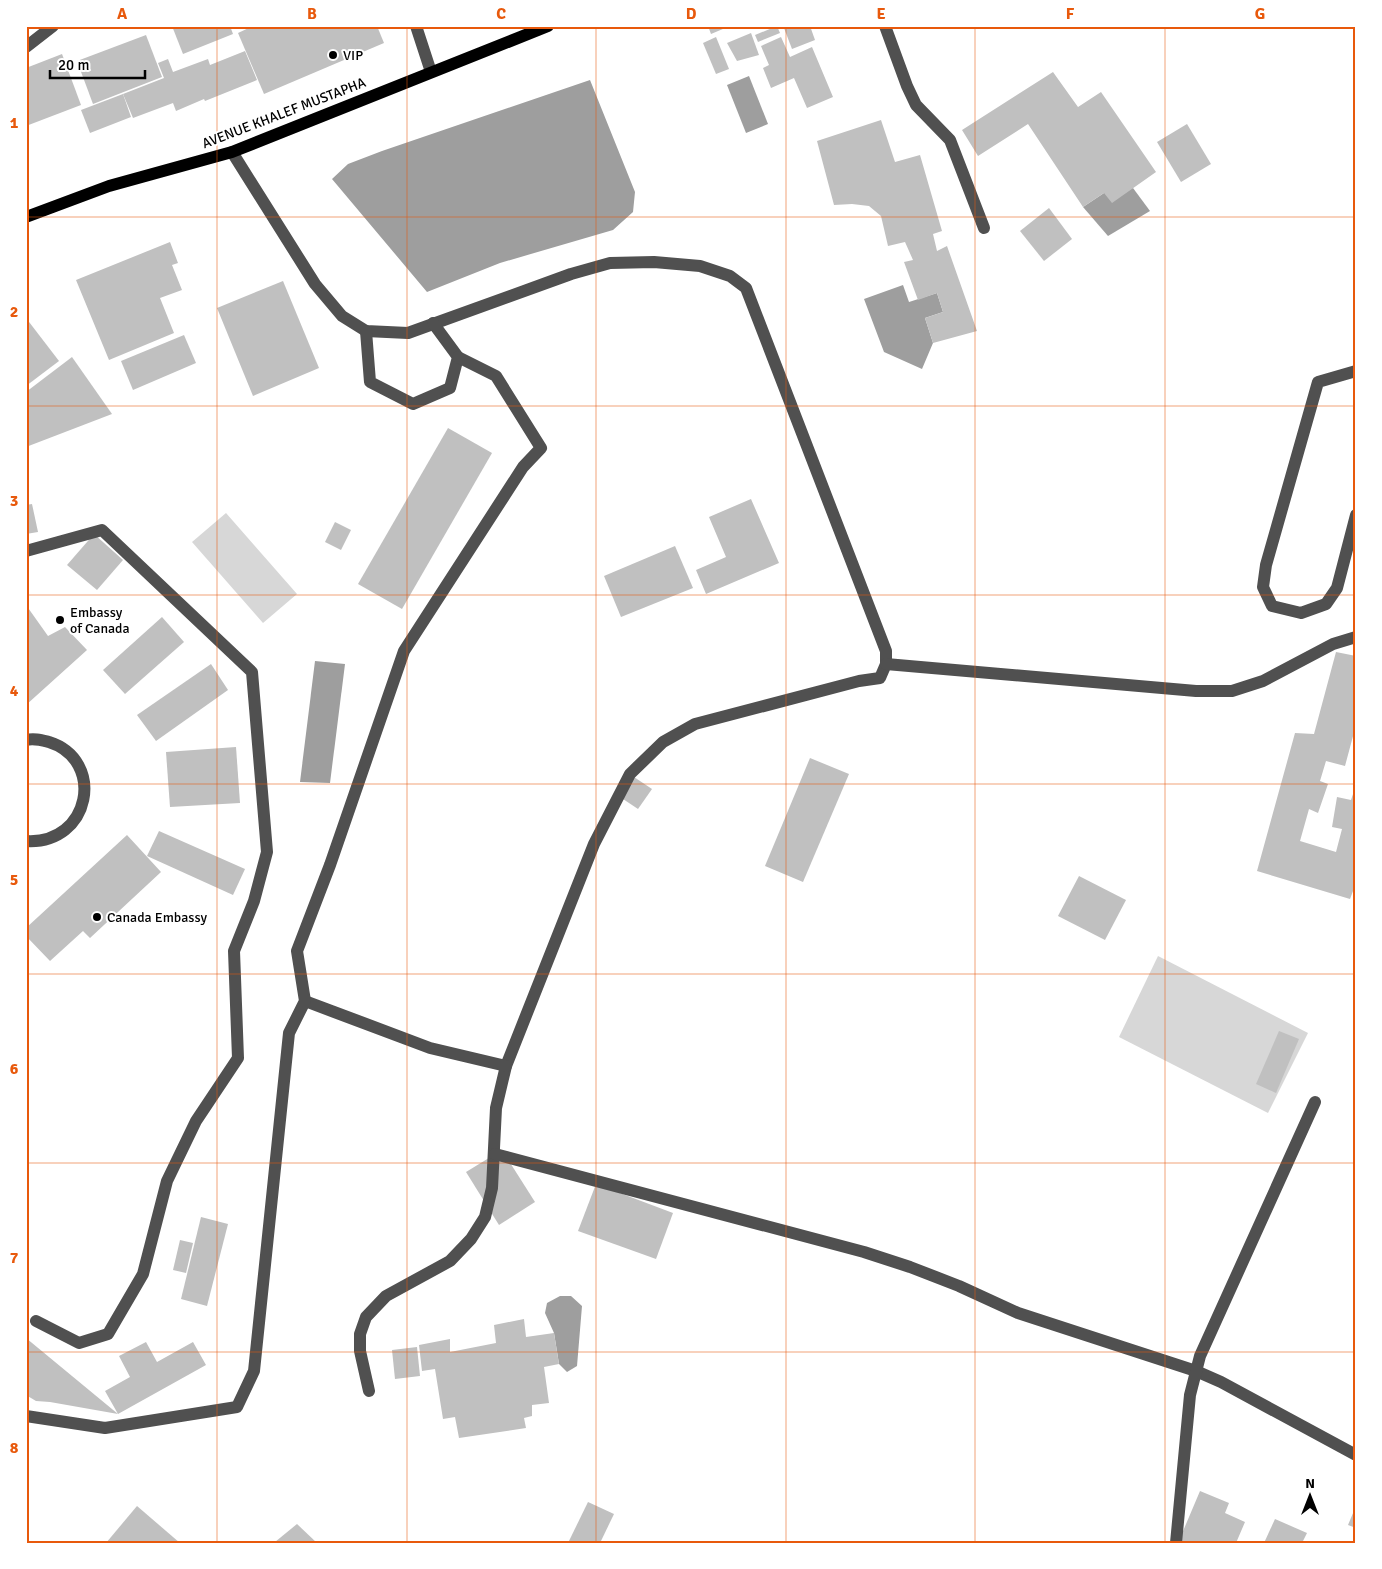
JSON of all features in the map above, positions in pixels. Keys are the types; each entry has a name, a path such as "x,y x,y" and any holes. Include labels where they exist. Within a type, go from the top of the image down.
{"main road":[{"name":"AVENUE KHALEF MUSTAPHA","path":"26,217 109,186 232,152 548,26"}],"street":[{"path":"26,47 54,26"},
{"path":"416,26 431,72"},
{"path":"885,26 916,105 950,140 984,228"},
{"path":"232,152 315,284 342,316 366,330 408,333 562,277 610,263 654,262 700,266 730,276 746,288 886,650 886,664 880,678 859,681 695,724 663,742 630,774 594,844 506,1066 496,1108 492,1188 486,1217 471,1239 450,1261 386,1296 366,1317 360,1334 360,1350 369,1390"},
{"path":"26,1416 105,1428 237,1407 254,1370 288,1033 305,1001 297,950 330,865 404,651 523,467 541,448 496,376 458,357 433,323"},
{"path":"366,330 370,382 413,404 450,388 458,357"},
{"path":"1356,371 1318,382 1266,565 1262,587 1272,606 1302,613 1326,604 1338,588 1356,515"},
{"path":"26,551 102,530 252,672 266,852 254,901 234,951 238,1058 196,1120 167,1180 143,1274 108,1334 79,1343 36,1320"},
{"path":"886,664 1186,690 1232,690 1262,681 1333,644 1356,637"},
{"path":"26,740 40,740 57,745 72,756 81,771 85,788 82,808 72,824 58,835 38,842 26,841"},
{"path":"305,1001 430,1048 506,1066"},
{"path":"1176,1543 1190,1395 1200,1356 1315,1102"},
{"path":"495,1154 864,1252 910,1267 959,1286 1018,1313 1196,1371 1221,1382 1356,1455"}],"shaded area":[{"path":"749,76 768,124 746,133 727,85"},
{"path":"590,80 635,192 633,212 613,230 500,263 427,292 332,179 348,164"},
{"path":"1133,188 1150,211 1108,236 1083,207 1104,193"},
{"path":"903,285 909,302 937,293 943,312 925,318 933,343 922,369 884,352 864,299"},
{"path":"226,513 297,594 263,623 192,542"},
{"path":"315,661 345,664 330,783 300,782"},
{"path":"1158,956 1308,1033 1268,1113 1119,1037"},
{"path":"560,1296 571,1296 582,1306 577,1366 567,1372 559,1364 554,1333 545,1313 547,1303"}],"building":[{"path":"172,26 230,26 233,34 183,54"},
{"path":"253,26 377,26 384,43 264,94 238,33"},
{"path":"708,26 730,26 711,34"},
{"path":"777,26 780,33 758,42 755,35"},
{"path":"788,26 810,26 815,40 792,49 784,28"},
{"path":"751,33 759,55 737,61 727,43"},
{"path":"146,35 162,77 93,104 77,61"},
{"path":"716,37 729,69 716,74 703,43"},
{"path":"781,37 790,57 812,47 833,97 807,108 794,78 771,88 763,68 769,65 761,46"},
{"path":"245,51 257,80 176,111 173,103 133,118 123,94 164,78 158,63 168,59 173,72 208,59 210,65"},
{"path":"62,54 81,105 26,126 26,68"},
{"path":"1053,72 1078,107 1101,92 1156,172 1112,203 1104,193 1083,207 1028,124 978,156 962,130"},
{"path":"123,94 131,117 90,133 81,110"},
{"path":"881,120 895,162 920,155 942,231 933,234 937,251 947,246 977,331 933,343 925,318 943,312 937,293 918,300 904,262 913,260 905,242 888,246 881,216 869,206 852,204 834,205 817,141"},
{"path":"1187,124 1211,164 1181,182 1157,142"},
{"path":"1049,208 1072,239 1044,261 1020,231"},
{"path":"170,242 178,263 172,265 182,290 160,298 174,333 109,360 76,280"},
{"path":"283,281 319,368 253,396 217,308"},
{"path":"26,318 59,361 26,386"},
{"path":"184,335 196,363 133,390 121,361"},
{"path":"72,357 112,414 26,447 26,392"},
{"path":"448,428 492,453 402,609 358,584"},
{"path":"751,499 779,563 706,594 696,570 726,557 709,517"},
{"path":"32,504 38,532 26,534 26,505"},
{"path":"335,522 351,530 341,550 325,542"},
{"path":"94,534 123,560 97,590 67,565"},
{"path":"675,546 693,588 621,617 604,576"},
{"path":"26,605 48,636 65,627 87,650 26,705"},
{"path":"162,617 184,642 125,694 103,670"},
{"path":"1336,652 1356,656 1356,725 1345,766 1326,761 1320,781 1328,784 1318,813 1309,809 1300,841 1336,852 1342,829 1332,827 1337,797 1351,800 1356,785 1356,883 1350,899 1257,871 1295,733 1314,734"},
{"path":"211,664 228,690 156,741 137,715"},
{"path":"236,747 240,803 170,807 166,752"},
{"path":"810,758 849,774 803,882 765,866"},
{"path":"634,777 652,789 638,809 620,797"},
{"path":"159,831 245,869 233,895 147,856"},
{"path":"127,835 161,872 90,938 83,931 50,961 26,936 26,928"},
{"path":"1079,876 1126,900 1105,940 1058,916"},
{"path":"1279,1031 1299,1039 1276,1093 1256,1084"},
{"path":"502,1150 535,1202 499,1225 466,1172"},
{"path":"596,1184 673,1213 656,1259 578,1231"},
{"path":"201,1217 228,1224 207,1306 181,1299"},
{"path":"180,1240 193,1243 186,1273 173,1270"},
{"path":"524,1319 526,1337 554,1333 559,1364 544,1367 549,1403 532,1405 532,1416 524,1418 526,1428 459,1438 455,1417 443,1419 435,1369 422,1371 419,1345 450,1339 450,1352 496,1343 494,1325"},
{"path":"26,1338 118,1414 36,1401 26,1395"},
{"path":"146,1342 157,1362 193,1342 206,1365 118,1414 105,1391 130,1377 119,1356"},
{"path":"417,1347 420,1376 395,1379 392,1350"},
{"path":"1200,1491 1229,1503 1225,1513 1245,1522 1236,1543 1212,1543 1207,1541 1206,1543 1178,1543"},
{"path":"588,1502 614,1514 600,1543 568,1543"},
{"path":"137,1506 180,1543 106,1543"},
{"path":"1356,1506 1356,1528 1348,1525"},
{"path":"1275,1519 1307,1533 1302,1543 1264,1543"},
{"path":"297,1524 317,1543 275,1542"}],"place":[{"name":"VIP","path":"333,55"},
{"name":"Embassy of Canada","path":"60,620"},
{"name":"Canada Embassy","path":"97,917"}]}
